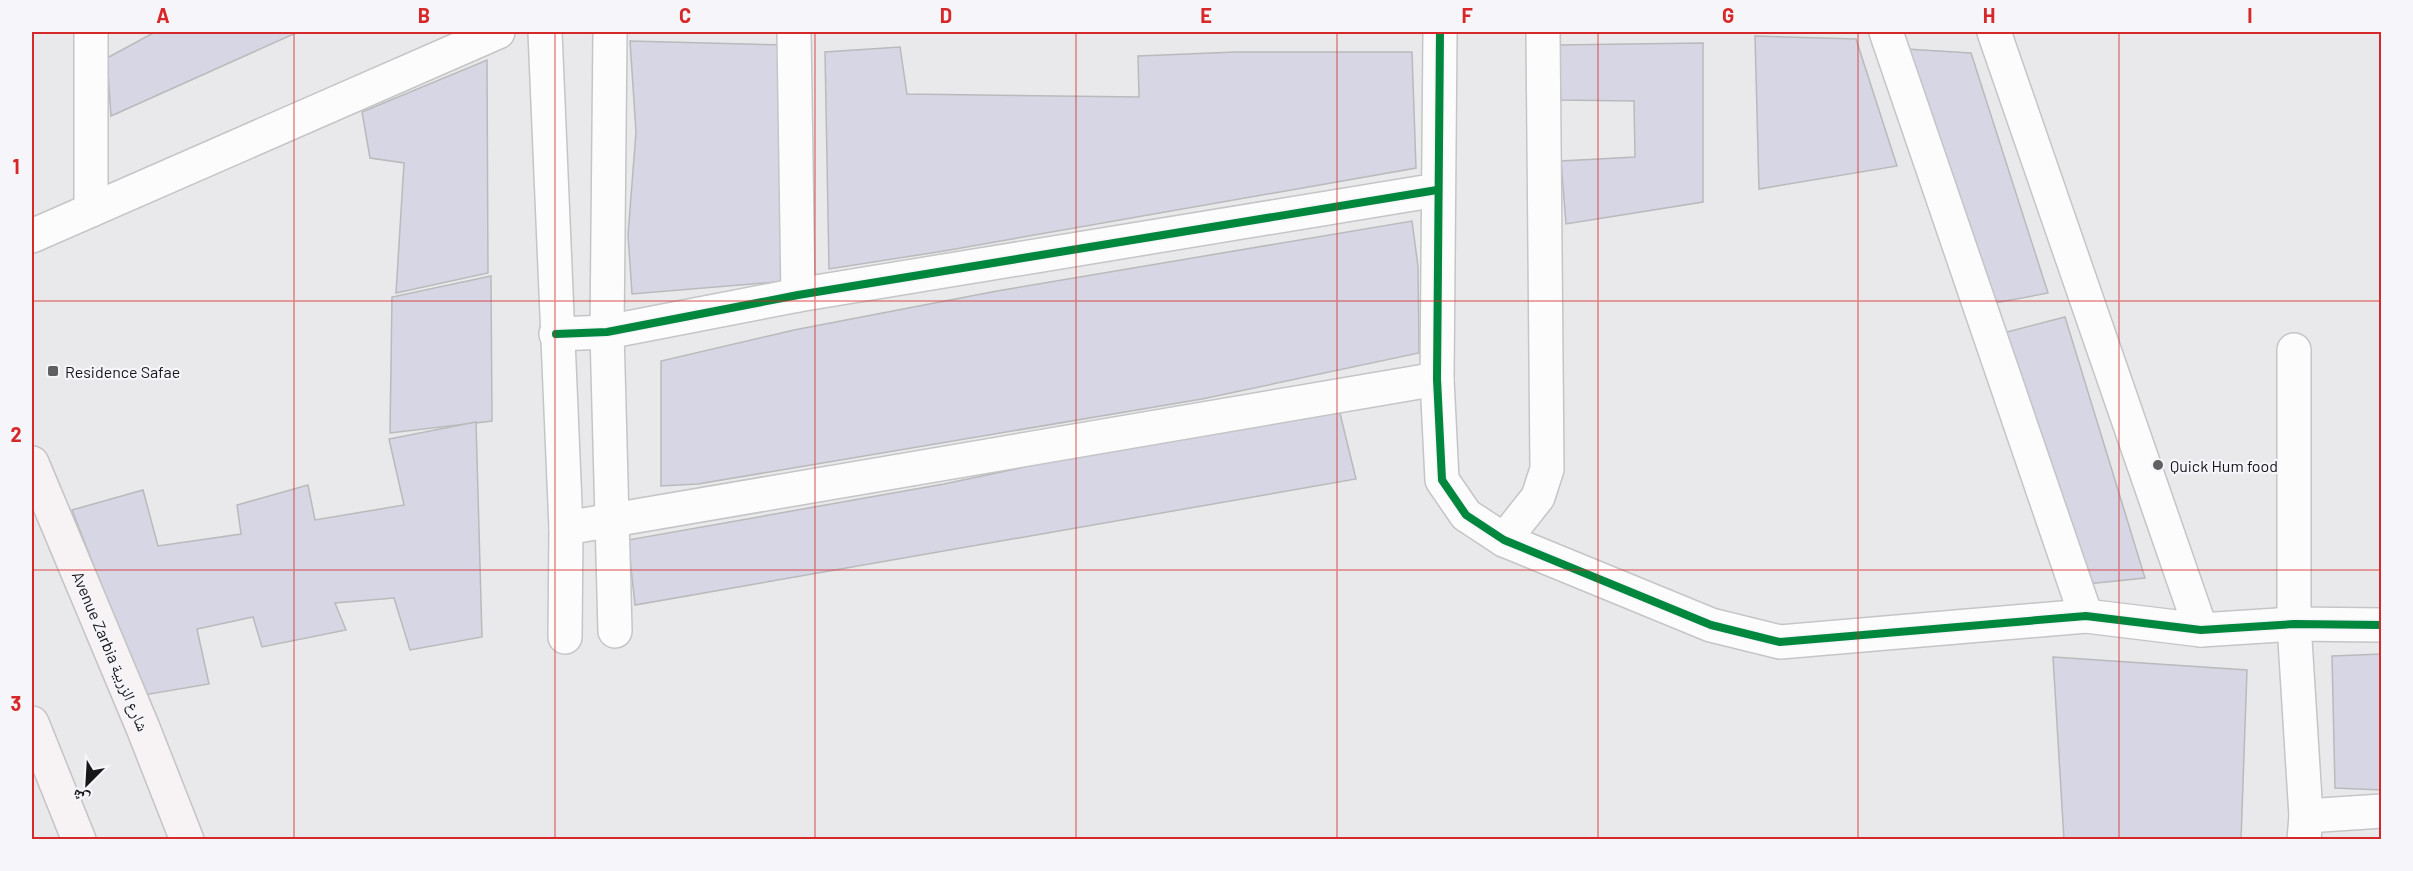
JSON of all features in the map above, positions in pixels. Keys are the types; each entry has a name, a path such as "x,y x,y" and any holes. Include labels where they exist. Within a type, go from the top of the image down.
{"main road":[{"name":"Avenue Zarbia شارع الزربية","path":"32,463 143,728 187,840"},
{"path":"32,723 79,840"}],"street":[{"path":"91,32 91,210"},
{"path":"32,236 498,32"},
{"path":"545,32 566,528 565,637"},
{"path":"610,32 607,332 614,521 615,631"},
{"path":"794,32 798,295"},
{"path":"1440,32 1437,379 1442,480 1466,515 1504,540 1711,625 1780,642 2086,616 2201,630 2294,624 2382,625"},
{"path":"1504,540 1538,496 1547,469 1543,32"},
{"path":"1886,32 2086,616"},
{"path":"1994,32 2201,630"},
{"path":"556,334 607,332 798,295 1437,190"},
{"path":"2294,350 2294,624 2305,828 2382,811"},
{"path":"566,528 1437,379"}],"building":[{"path":"155,32 298,32 111,116 107,58"},
{"path":"1755,36 1856,39 1897,166 1759,189"},
{"path":"630,41 785,45 789,281 632,294 628,235 636,132"},
{"path":"1703,43 1703,202 1566,224 1561,161 1635,157 1634,101 1561,100 1556,45"},
{"path":"900,47 907,94 1139,97 1138,56 1236,52 1412,52 1416,168 829,269 825,52"},
{"path":"1906,49 1971,53 2048,293 1995,303"},
{"path":"487,60 488,273 396,293 404,163 370,158 362,112"},
{"path":"1412,221 1418,266 1419,353 1202,399 698,484 661,486 661,361 794,330 997,291"},
{"path":"491,276 492,421 390,433 392,297"},
{"path":"2065,317 2145,578 2087,584 1999,334"},
{"path":"1337,401 1356,479 635,605 628,540 944,484"},
{"path":"476,422 482,637 410,650 394,598 335,603 346,630 262,647 253,617 197,629 209,684 144,695 72,510 143,490 158,546 241,534 237,505 308,485 315,520 404,505 389,439"},
{"path":"2382,654 2382,790 2335,788 2332,656"},
{"path":"2053,657 2247,670 2241,840 2064,840"}],"cycle path":[{"path":"1440,32 1437,379 1442,480 1466,515 1504,540 1711,625 1780,642 2086,616 2201,630 2294,624 2382,625"},
{"path":"556,334 607,332 798,295 1437,190"}],"place":[{"name":"Residence Safae","path":"53,371"},
{"name":"Quick Hum food","path":"2158,465"}]}
